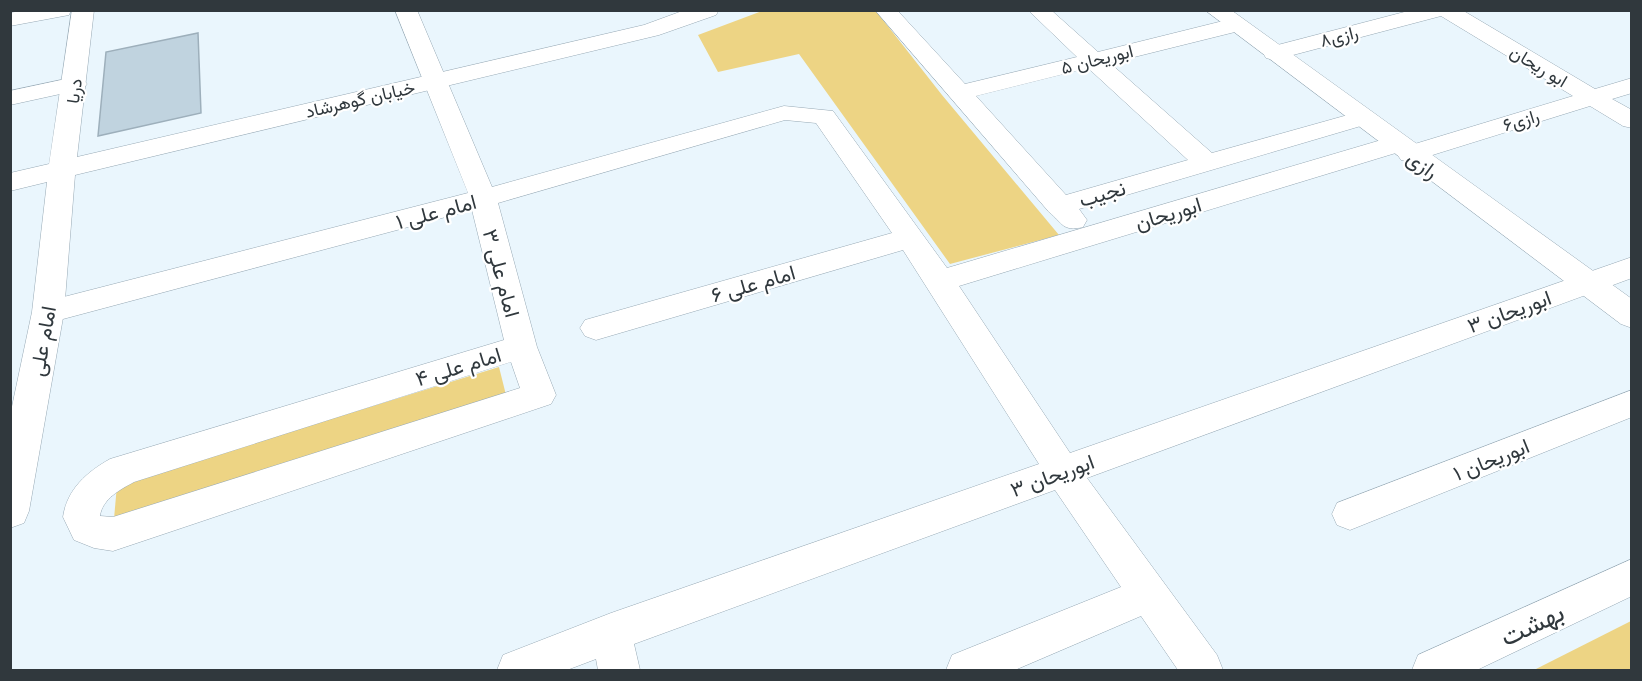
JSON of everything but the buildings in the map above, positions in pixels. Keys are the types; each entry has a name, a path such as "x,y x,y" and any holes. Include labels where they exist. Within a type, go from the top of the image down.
{"street":[{"path":"10,20 61,10"},
{"name":"دریا","path":"62,170 83,10"},
{"name":"امام علی ۳","path":"406,10 483,198 521,347"},
{"name":"خیابان گوهرشاد","path":"10,182 651,30 708,10"},
{"name":"نجیب","path":"885,10 1059,206 1362,118"},
{"path":"1038,10 1207,163"},
{"name":"رازی۸","path":"1274,53 1440,10"},
{"name":"ابو ریحان","path":"1446,10 1632,121"},
{"name":"ابوریحان ۵","path":"959,93 1093,60 1226,18"},
{"name":"رازی","path":"1226,18 1632,316"},
{"path":"10,98 75,84"},
{"name":"رازی۶","path":"1403,149 1593,98 1632,85"},
{"name":"امام علی ۱","path":"48,312 483,198 784,113 824,116 910,238"},
{"name":"ابوریحان","path":"940,281 1403,149"},
{"name":"امام علی","path":"10,511 48,312 62,170"},
{"path":"1059,206 1088,237"},
{"path":"910,238 1063,472 1202,670"},
{"name":"امام علی ۶","path":"596,328 910,238"},
{"name":"ابوریحان ۳","path":"519,670 615,652 1063,472 1632,267"},
{"name":"امام علی ۴","path":"521,347 539,395 113,534 96,535 86,528 82,518 84,505 106,479 123,470 521,347"},
{"name":"ابوریحان ۱","path":"1350,514 1632,403"},
{"name":"بهشت","path":"1434,670 1632,577"},
{"path":"967,670 1149,594"}],"shaded area":[{"path":"762,11 876,11 942,95 1059,235 950,264 799,54 718,72 698,35"},
{"path":"499,367 506,395 114,519 117,485"},
{"path":"1631,621 1631,670 1534,670"}]}
